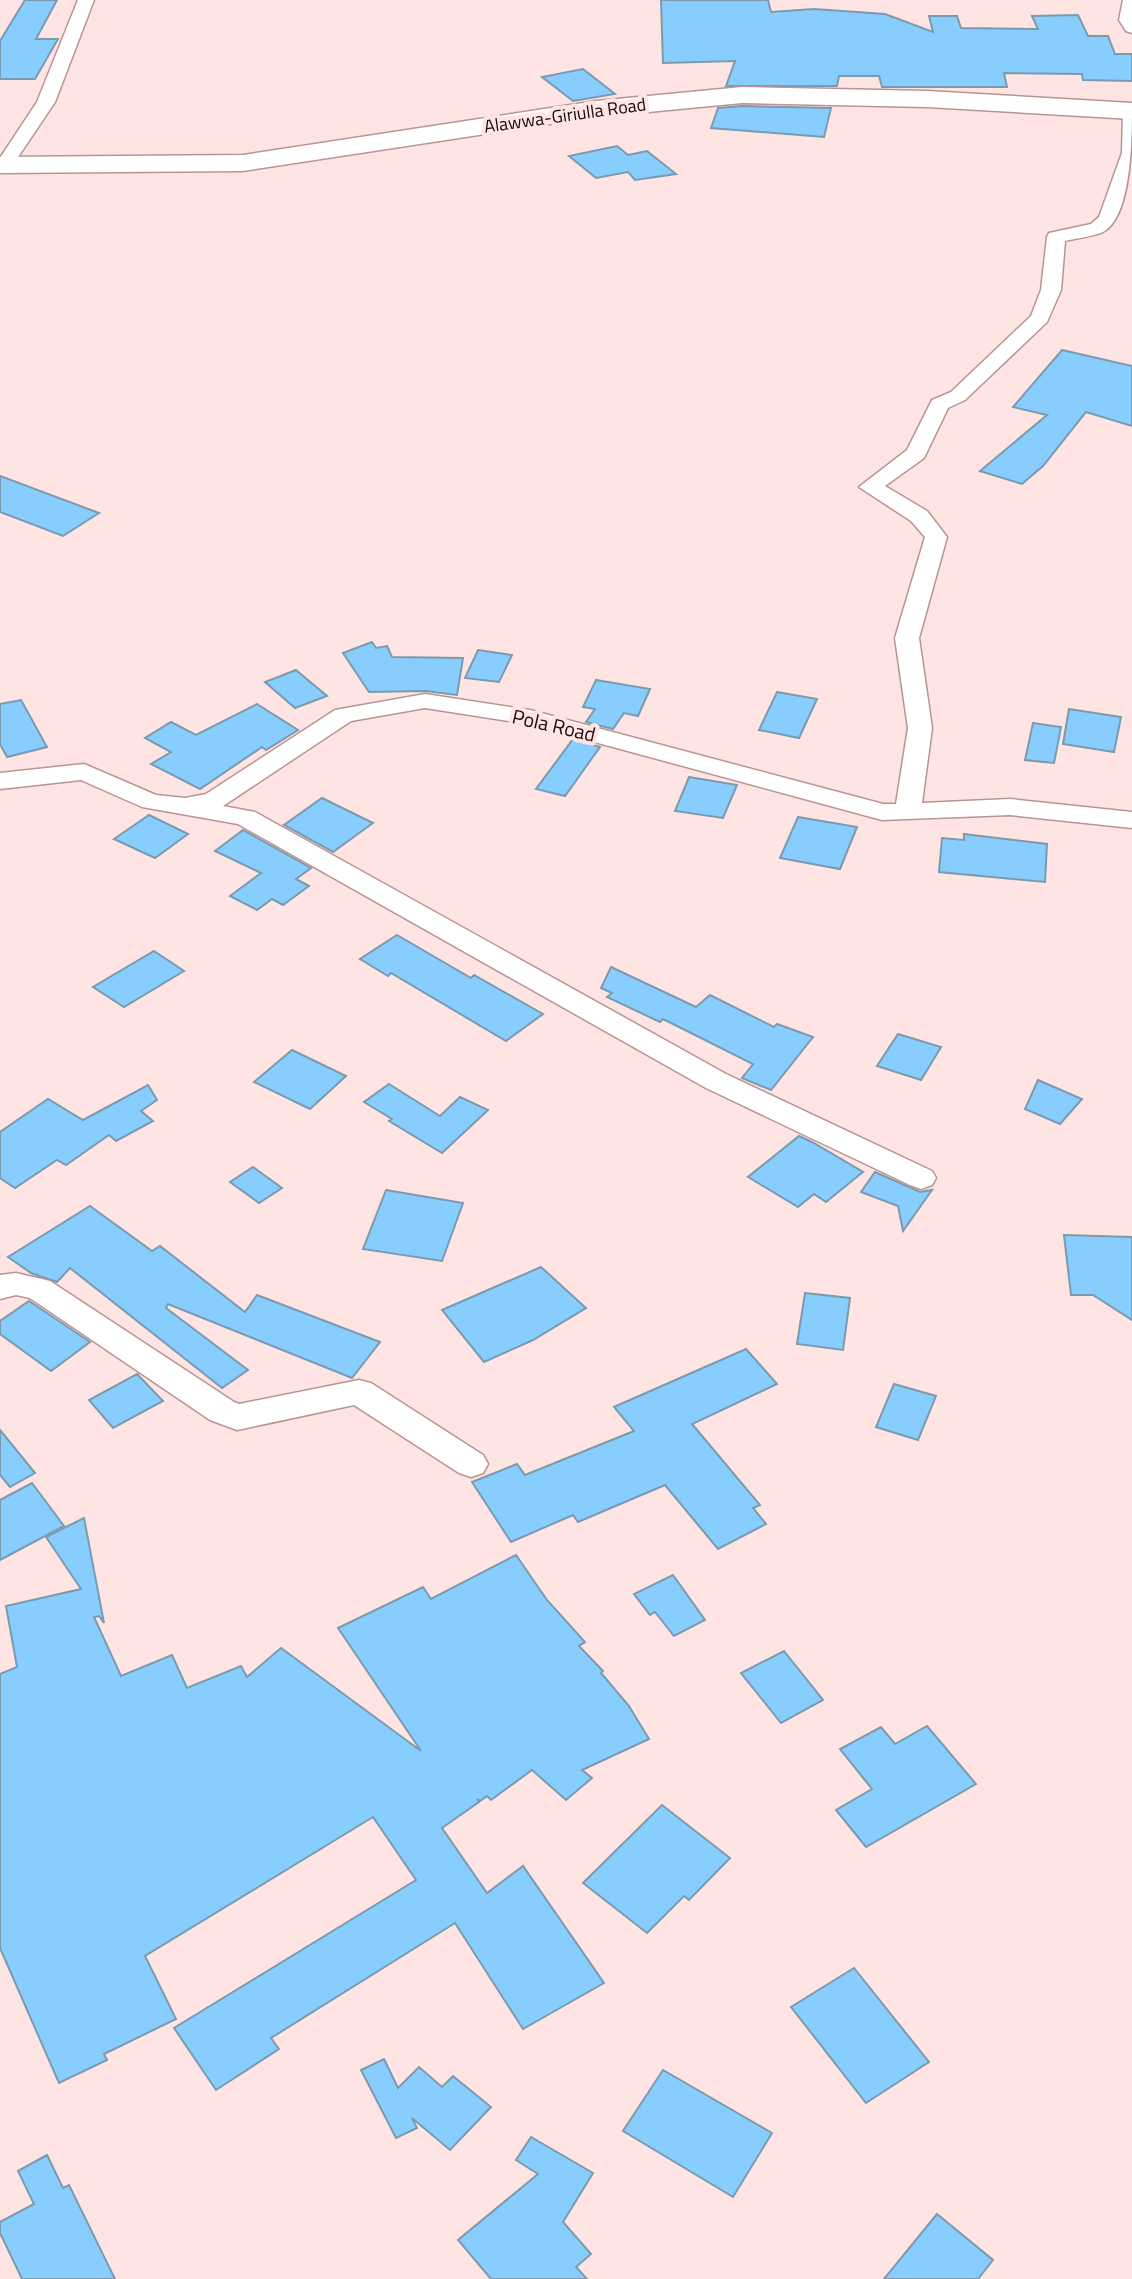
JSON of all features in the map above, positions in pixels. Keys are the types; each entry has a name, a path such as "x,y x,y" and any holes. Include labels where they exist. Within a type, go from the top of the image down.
{"main road":[{"name":"Alawwa-Giriulla Road","path":"2,165 243,163 596,109 742,95 927,99 1132,111"}],"street":[{"path":"2,165 46,102 86,0"},
{"path":"1131,0 1127,20 1132,28"},
{"path":"908,809 920,728 907,638 936,537 919,516 870,487 916,453 939,404 958,396 1040,318 1051,290 1056,237 1097,228 1107,220 1131,153 1132,111"},
{"name":"Pola Road","path":"0,781 84,772 151,802 185,806 214,800 344,715 425,701 530,717 882,812 1010,807 1132,820"},
{"path":"185,806 246,818 716,1081 921,1178"},
{"path":"0,1287 16,1284 39,1289 222,1411 237,1417 359,1392 471,1464"}],"building":[{"path":"25,0 57,0 36,39 58,39 35,79 0,79 0,41"},
{"path":"661,0 768,0 771,12 814,9 885,14 933,32 929,16 957,16 961,28 1038,29 1032,16 1078,15 1088,36 1108,36 1115,54 1132,54 1132,81 1083,80 1082,74 1004,73 1007,87 882,87 879,76 839,76 837,86 726,86 735,61 663,63"},
{"path":"583,69 615,94 573,101 542,77"},
{"path":"718,108 831,108 824,137 711,128"},
{"path":"617,146 628,155 647,151 676,174 635,180 628,172 596,178 569,156"},
{"path":"1062,350 1132,366 1132,426 1086,412 1043,466 1022,484 980,471 1047,415 1013,407"},
{"path":"0,476 99,513 63,536 0,512"},
{"path":"372,642 376,648 387,646 392,657 463,658 457,695 425,691 369,692 343,653"},
{"path":"478,650 512,655 499,682 465,678"},
{"path":"296,670 327,696 295,708 265,682"},
{"path":"596,680 650,689 638,716 624,713 613,729 586,722 595,709 583,707"},
{"path":"777,692 817,699 799,738 759,730"},
{"path":"21,700 47,747 7,757 0,744 0,704"},
{"path":"257,704 298,730 266,750 262,747 200,789 151,764 171,752 145,738 171,722 196,735"},
{"path":"1069,709 1121,717 1114,752 1063,744"},
{"path":"1033,723 1061,727 1054,763 1025,760"},
{"path":"573,739 600,747 565,796 536,789"},
{"path":"689,777 737,785 723,818 675,811"},
{"path":"322,798 373,823 333,852 284,825"},
{"path":"149,815 188,834 155,858 114,839"},
{"path":"798,817 857,827 840,869 780,858"},
{"path":"243,830 311,868 296,879 309,886 283,905 272,899 257,910 230,896 261,873 215,851"},
{"path":"964,834 1047,844 1045,882 939,872 942,838 964,840"},
{"path":"397,935 471,978 474,975 543,1014 506,1041 391,973 388,976 360,959"},
{"path":"154,951 184,971 124,1007 93,987"},
{"path":"611,967 696,1007 710,995 774,1027 777,1024 813,1037 771,1090 742,1078 753,1064 663,1019 660,1022 607,997 612,993 601,988"},
{"path":"898,1034 941,1047 921,1080 877,1066"},
{"path":"292,1050 346,1076 310,1109 254,1082"},
{"path":"1038,1080 1082,1099 1060,1124 1025,1109"},
{"path":"389,1084 440,1116 460,1097 488,1110 442,1153 364,1102"},
{"path":"148,1085 157,1100 141,1111 153,1121 116,1141 109,1135 66,1165 57,1160 15,1188 0,1178 0,1132 48,1099 83,1120"},
{"path":"799,1136 863,1172 826,1202 814,1194 798,1207 748,1177"},
{"path":"253,1167 282,1188 259,1203 230,1182"},
{"path":"875,1172 920,1192 932,1190 903,1231 898,1206 861,1192"},
{"path":"386,1190 463,1203 442,1261 363,1249"},
{"path":"90,1206 152,1251 160,1246 245,1312 257,1295 380,1342 352,1378 168,1304 166,1308 248,1370 222,1388 70,1268 57,1282 31,1273 8,1257"},
{"path":"1064,1235 1132,1237 1132,1320 1093,1295 1071,1295"},
{"path":"541,1267 586,1308 533,1340 484,1362 442,1310"},
{"path":"805,1293 850,1298 843,1350 797,1344"},
{"path":"29,1301 90,1342 51,1371 0,1334 0,1321"},
{"path":"746,1349 777,1384 692,1424 760,1505 753,1508 766,1524 718,1549 665,1485 578,1522 573,1515 511,1542 472,1482 517,1464 525,1475 634,1431 614,1407"},
{"path":"137,1374 163,1401 113,1428 89,1400"},
{"path":"894,1384 936,1396 918,1440 876,1427"},
{"path":"0,1430 35,1473 10,1487 0,1475"},
{"path":"32,1483 64,1526 0,1560 0,1500"},
{"path":"84,1518 104,1623 99,1616 94,1617 121,1676 172,1655 187,1688 241,1666 247,1677 281,1648 421,1751 338,1628 423,1587 431,1599 516,1555 547,1600 585,1642 579,1646 603,1671 601,1673 629,1706 649,1739 582,1770 592,1778 566,1800 532,1770 491,1800 487,1796 480,1801 477,1799 479,1802 442,1828 487,1893 523,1866 604,1983 523,2029 455,1923 271,2038 279,2049 216,2090 174,2028 416,1880 373,1817 145,1956 176,2019 104,2054 107,2060 59,2083 0,1948 0,1674 17,1667 6,1606 81,1589 46,1537"},
{"path":"673,1575 705,1620 674,1636 655,1612 650,1615 634,1594"},
{"path":"784,1651 823,1700 781,1723 741,1673"},
{"path":"927,1726 976,1784 866,1847 836,1810 872,1789 840,1749 881,1727 895,1744"},
{"path":"662,1805 730,1858 689,1900 684,1896 647,1933 583,1883"},
{"path":"854,1968 929,2062 866,2103 791,2007"},
{"path":"384,2059 398,2088 419,2067 442,2087 453,2076 491,2107 450,2150 412,2118 417,2128 396,2138 361,2070"},
{"path":"663,2070 772,2133 733,2197 623,2131"},
{"path":"531,2137 593,2173 563,2222 591,2254 576,2267 587,2279 491,2279 458,2240 538,2174 516,2160"},
{"path":"47,2155 63,2188 69,2185 115,2279 22,2279 0,2233 0,2222 34,2204 18,2171"},
{"path":"937,2214 993,2260 978,2279 884,2279"}]}
